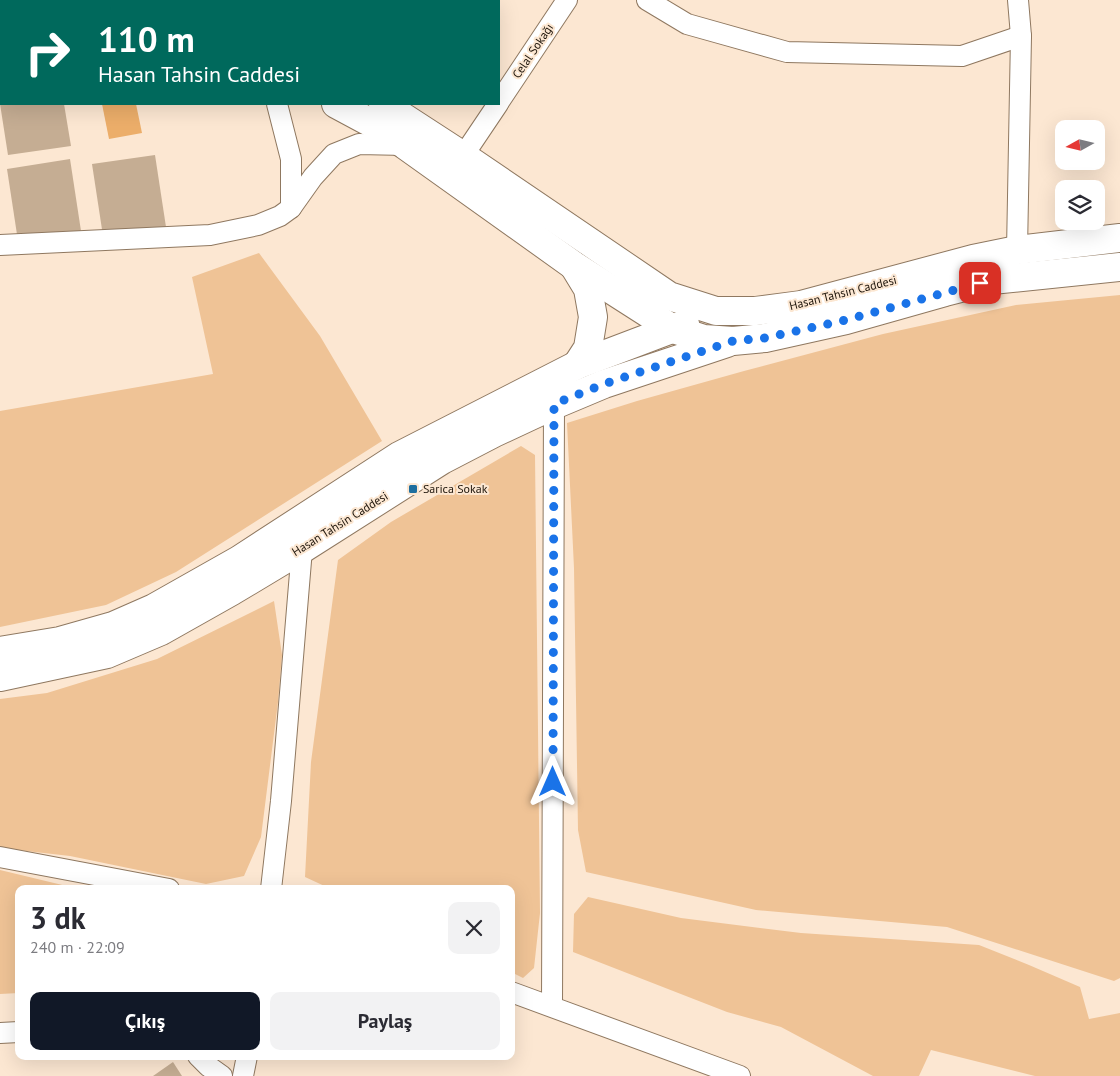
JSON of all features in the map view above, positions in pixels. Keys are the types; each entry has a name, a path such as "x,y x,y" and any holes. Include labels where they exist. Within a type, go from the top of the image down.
{"main road":[{"name":"Hasan Tahsin Caddesi","path":"338,105 405,144 573,265 673,329 704,339 733,341 765,338 846,320 992,280 1120,267"},
{"name":"Hasan Tahsin Caddesi","path":"385,105 660,290 670,296 716,311 755,311 800,305 973,259 1017,250 1120,238"},
{"path":"573,265 588,289 594,317 588,348 577,365"},
{"path":"647,370 657,364 666,352 672,338 674,320 672,306 660,290"},
{"path":"0,651 60,641 113,626 154,608 239,560 399,456 577,365 716,311"},
{"name":"Hasan Tahsin Caddesi","path":"0,677 107,654 161,631 302,549 442,460 494,433 554,404 604,384 733,341"},
{"path":"302,549 311,514"}],"street":[{"name":"Celal Sokağı","path":"500,100 567,0"},
{"path":"647,0 686,24 787,52 962,56 1021,36"},
{"path":"1017,250 1021,36 1018,0"},
{"path":"277,105 291,159 291,208"},
{"name":"Celal Sokağı","path":"463,156 497,105"},
{"path":"0,245 210,235 258,225 280,216 291,208 313,177 334,154 358,144 405,144"},
{"path":"552,1006 554,404"},
{"path":"271,885 281,802 302,549"},
{"path":"0,857 148,885"},
{"path":"515,993 740,1076"},
{"path":"0,1033 15,1032"},
{"path":"202,1060 222,1076"},
{"path":"244,1076 246,1060"}],"shaded area":[{"path":"102,105 136,105 142,133 109,139"},
{"path":"259,253 320,336 382,441 176,572 106,605 0,627 0,411 213,374 192,277"},
{"path":"1120,295 1120,978 1114,981 947,927 756,910 586,872 578,830 574,568 567,423 637,401 883,334 1016,305"},
{"path":"521,446 535,455 540,913 534,968 523,978 515,974 515,885 322,885 305,877 311,762 338,560 391,522"},
{"path":"274,601 282,655 278,702 261,837 244,876 206,884 70,856 0,848 0,699 47,693 157,659"},
{"path":"0,870 62,885 15,885 15,993 0,994"},
{"path":"588,897 681,918 801,933 979,945 1080,987 1089,1019 1120,1013 1120,1076 1035,1076 931,1050 919,1076 873,1076 781,1027 727,1012 573,952 574,914"}],"building":[{"path":"0,105 64,105 71,146 8,155"},
{"path":"155,155 166,227 103,236 92,164"},
{"path":"70,159 81,231 18,241 7,169"},
{"path":"173,1062 182,1076 153,1076"}],"place":[{"name":"Sarica Sokak","path":"413,489"}],"route":[{"path":"553,782 554,404 604,384 733,341 765,338 846,320 980,283"}]}
